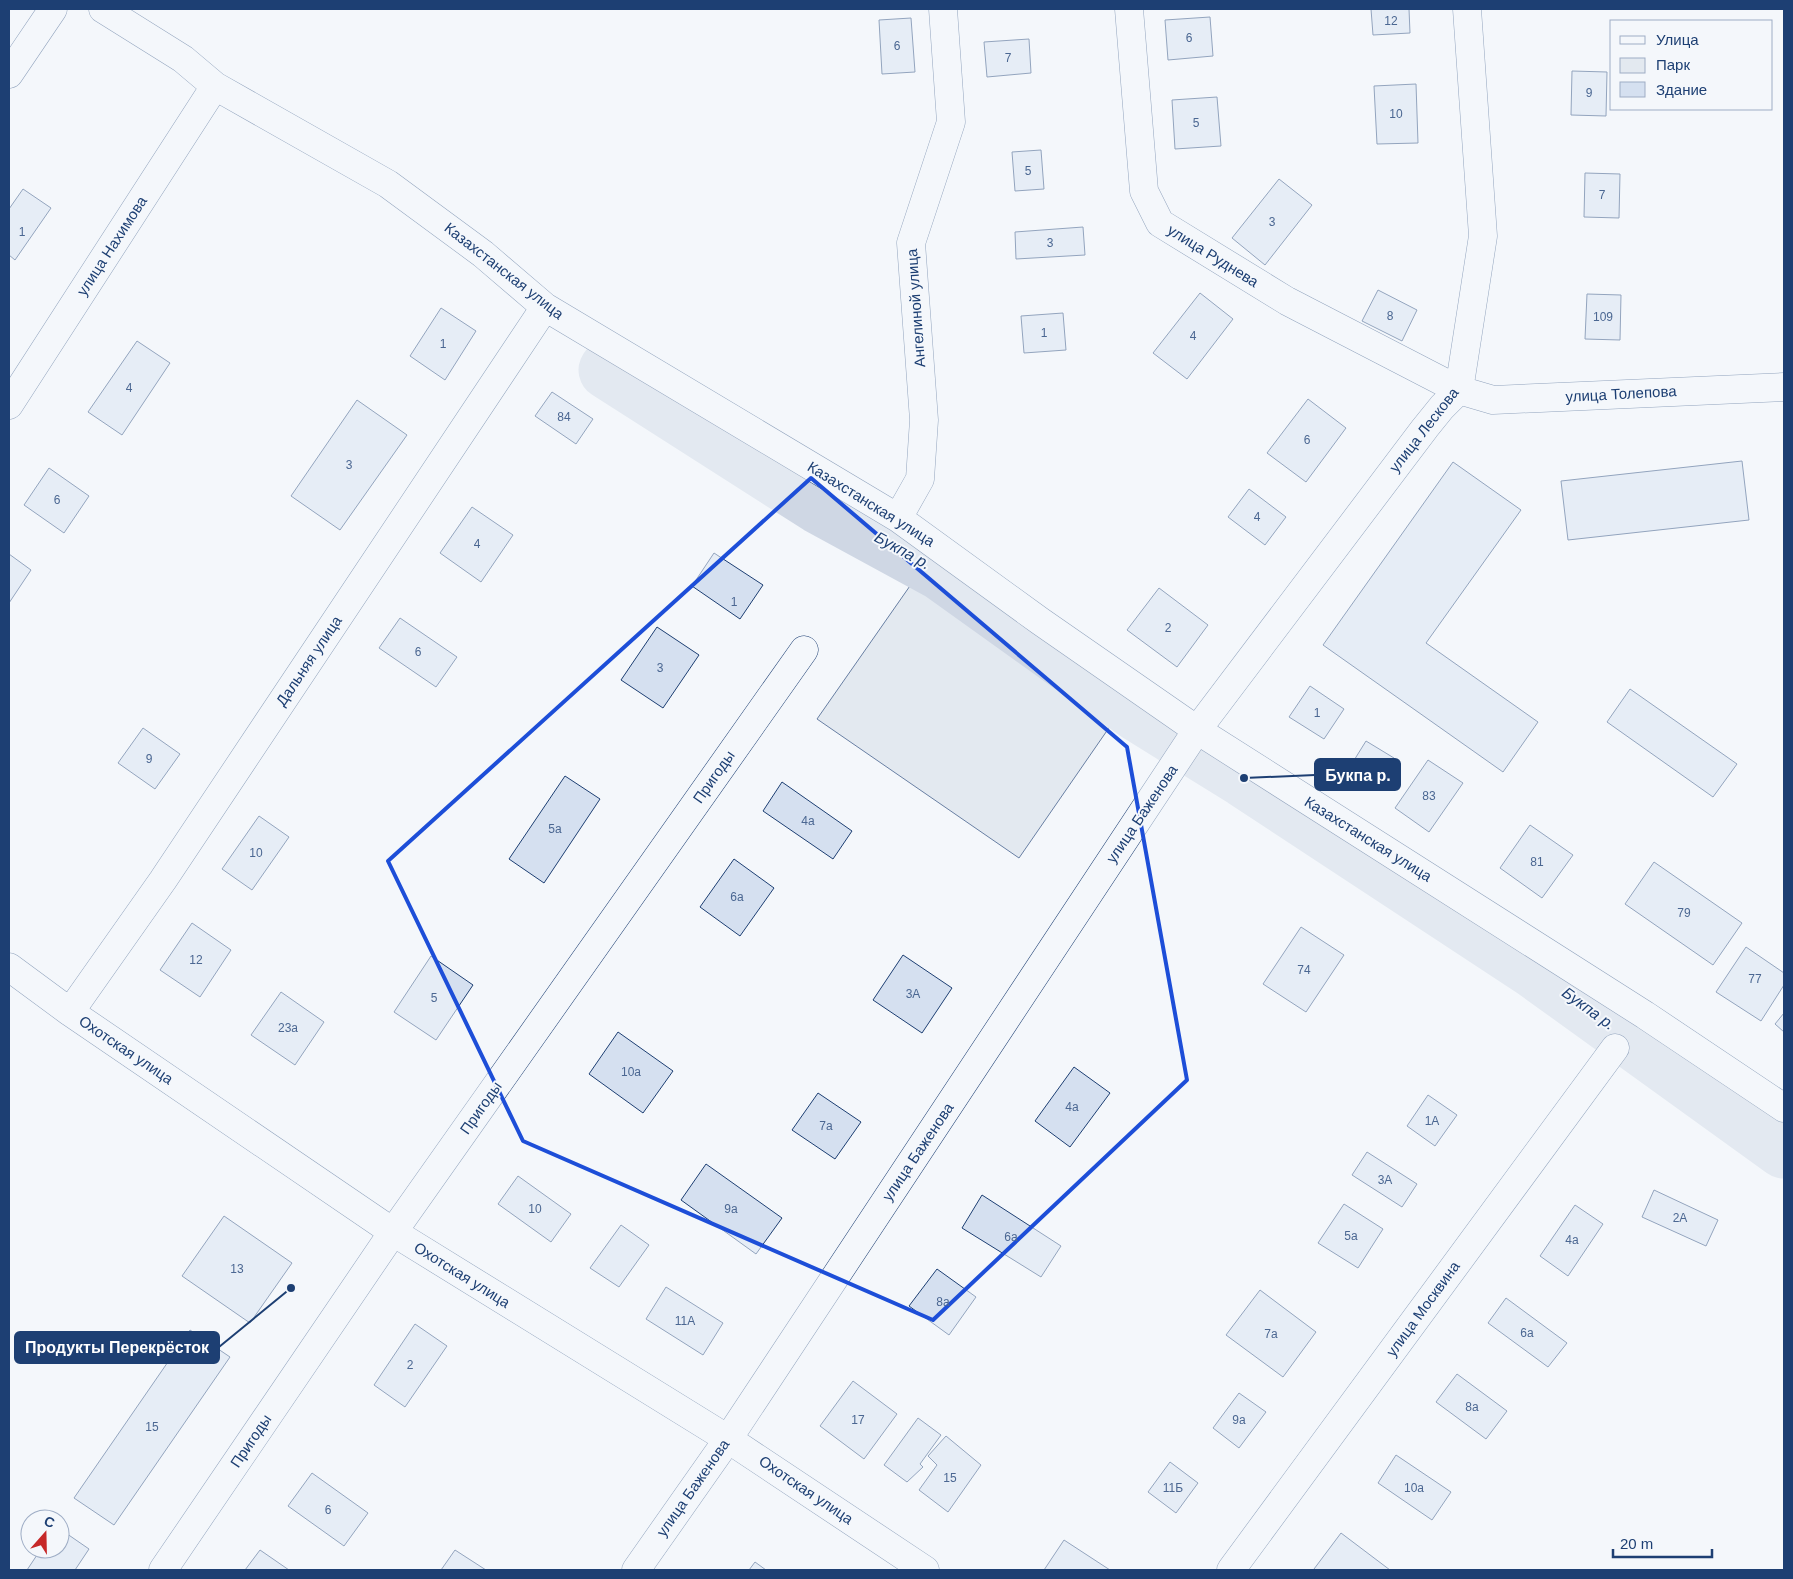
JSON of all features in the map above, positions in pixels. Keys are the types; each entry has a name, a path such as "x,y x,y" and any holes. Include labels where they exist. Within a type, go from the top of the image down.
{"street":[{"path":"9,74 53,9"},
{"name":"Казахстанская улица","path":"103,9 184,59 215,86 388,184 483,254 545,307 898,518 1040,621 1197,730 1645,1015 1784,1108"},
{"name":"Ангелиной улица","path":"898,518 920,478 924,420 911,243 951,122 943,9"},
{"name":"улица Руднева","path":"1130,9 1144,191 1160,223 1286,301 1459,390"},
{"name":"улица Лескова","path":"1197,730 1425,428 1459,390 1483,236 1466,9"},
{"name":"улица Нахимова","path":"13,392 215,86"},
{"name":"Дальняя улица","path":"70,1012 162,880 545,307"},
{"name":"улица Толепова","path":"1459,390 1494,400 1784,387"},
{"name":"Пригоды","path":"163,1570 393,1232 804,650"},
{"name":"улица Баженова","path":"636,1570 728,1439 1197,730"},
{"name":"Охотская улица","path":"9,967 70,1012 393,1232 728,1439 925,1570"},
{"name":"улица Москвина","path":"1230,1570 1614,1048"}],"highlighted area":[{"path":"811,478 1127,747 1187,1080 933,1320 523,1141 388,861"}],"green space":[{"path":"912,583 1113,722 1019,858 817,719"}],"building":[{"path":"1371,9 1409,9 1410,33 1373,35"},
{"path":"1210,17 1213,56 1168,60 1165,20"},
{"path":"911,18 915,72 882,74 879,20"},
{"path":"1029,39 1031,73 987,77 984,42"},
{"path":"1572,71 1607,72 1606,116 1571,115"},
{"path":"1416,84 1418,143 1377,144 1374,86"},
{"path":"1217,97 1221,146 1175,149 1172,100"},
{"path":"1041,150 1044,189 1015,191 1012,152"},
{"path":"1585,173 1620,174 1619,218 1584,217"},
{"path":"1279,179 1312,205 1265,265 1232,238"},
{"path":"23,189 51,208 15,260 9,255 9,209"},
{"path":"1083,227 1085,255 1016,259 1015,232"},
{"path":"1378,290 1417,310 1402,341 1362,321"},
{"path":"1200,293 1233,319 1187,379 1153,353"},
{"path":"1587,294 1621,295 1620,340 1585,339"},
{"path":"441,308 476,331 445,380 410,356"},
{"path":"1063,313 1066,350 1024,353 1021,316"},
{"path":"137,341 170,363 122,435 88,412"},
{"path":"552,392 593,419 576,444 535,416"},
{"path":"1308,399 1346,428 1306,482 1267,453"},
{"path":"357,400 407,435 340,530 291,496"},
{"path":"1742,461 1749,520 1568,540 1561,481"},
{"path":"1453,462 1521,510 1426,643 1538,722 1503,772 1323,645"},
{"path":"49,468 89,496 64,533 24,505"},
{"path":"1249,489 1286,517 1265,545 1228,517"},
{"path":"472,507 513,535 481,582 440,553"},
{"path":"714,553 763,585 740,619 692,586"},
{"path":"9,554 31,570 9,603"},
{"path":"1159,588 1208,625 1177,667 1127,630"},
{"path":"400,618 457,657 436,687 379,648"},
{"path":"657,627 699,655 663,708 621,680"},
{"path":"1310,686 1344,709 1324,739 1289,717"},
{"path":"1630,689 1737,764 1713,797 1607,722"},
{"path":"143,728 180,754 155,789 118,763"},
{"path":"1366,741 1394,758 1375,787 1348,770"},
{"path":"1428,760 1463,783 1429,832 1395,808"},
{"path":"565,776 600,799 544,883 509,859"},
{"path":"782,782 852,831 833,859 763,811"},
{"path":"259,816 289,837 252,890 222,869"},
{"path":"1530,825 1573,855 1542,898 1500,868"},
{"path":"734,859 774,888 740,936 700,907"},
{"path":"1654,862 1742,923 1713,965 1625,904"},
{"path":"192,923 231,950 200,997 160,970"},
{"path":"1301,927 1344,955 1306,1012 1263,984"},
{"path":"1746,947 1784,973 1784,985 1761,1021 1716,992"},
{"path":"903,955 952,988 922,1033 873,1000"},
{"path":"431,956 473,985 436,1040 394,1012"},
{"path":"281,992 324,1022 295,1065 251,1035"},
{"path":"1784,1013 1784,1032 1775,1024"},
{"path":"618,1032 673,1071 643,1113 589,1074"},
{"path":"1074,1067 1110,1093 1070,1147 1035,1121"},
{"path":"818,1093 861,1122 835,1159 792,1130"},
{"path":"1428,1095 1457,1115 1435,1146 1407,1126"},
{"path":"1367,1152 1417,1184 1402,1207 1352,1175"},
{"path":"706,1164 782,1218 756,1254 681,1200"},
{"path":"518,1176 571,1214 551,1242 498,1204"},
{"path":"1654,1190 1718,1220 1706,1246 1642,1217"},
{"path":"982,1195 1061,1246 1041,1277 962,1228"},
{"path":"1344,1204 1383,1229 1358,1268 1318,1243"},
{"path":"1575,1205 1603,1224 1568,1276 1540,1256"},
{"path":"224,1216 292,1263 250,1323 182,1276"},
{"path":"621,1225 649,1245 619,1287 590,1268"},
{"path":"937,1269 976,1297 949,1335 909,1306"},
{"path":"666,1287 723,1323 703,1355 646,1319"},
{"path":"1260,1290 1316,1332 1283,1377 1226,1335"},
{"path":"1506,1298 1567,1343 1548,1367 1488,1323"},
{"path":"415,1324 447,1346 405,1407 374,1385"},
{"path":"190,1330 230,1357 114,1525 74,1498"},
{"path":"1457,1374 1507,1411 1486,1439 1436,1402"},
{"path":"853,1381 897,1414 864,1459 820,1426"},
{"path":"1239,1393 1266,1412 1239,1448 1213,1428"},
{"path":"918,1418 941,1435 920,1464 923,1467 907,1482 884,1465"},
{"path":"946,1436 981,1465 948,1512 919,1490 937,1465 928,1456"},
{"path":"1396,1455 1451,1492 1432,1520 1378,1483"},
{"path":"1170,1462 1198,1483 1176,1513 1148,1492"},
{"path":"312,1473 368,1513 344,1546 288,1506"},
{"path":"1341,1533 1390,1570 1314,1569"},
{"path":"70,1536 89,1549 75,1570 27,1570 34,1559 70,1559"},
{"path":"1064,1540 1110,1570 1044,1570"},
{"path":"260,1550 289,1570 245,1570"},
{"path":"455,1550 486,1570 441,1570"},
{"path":"755,1562 766,1570 749,1570"}],"waterway":[{"name":"Букпа р.","path":"608,370 818,504 941,571 1139,713 1244,778 1533,968 1784,1149"}],"place":[{"name":"Букпа р.","path":"1244,778"},
{"name":"Продукты Перекрёсток","path":"291,1288"}]}
